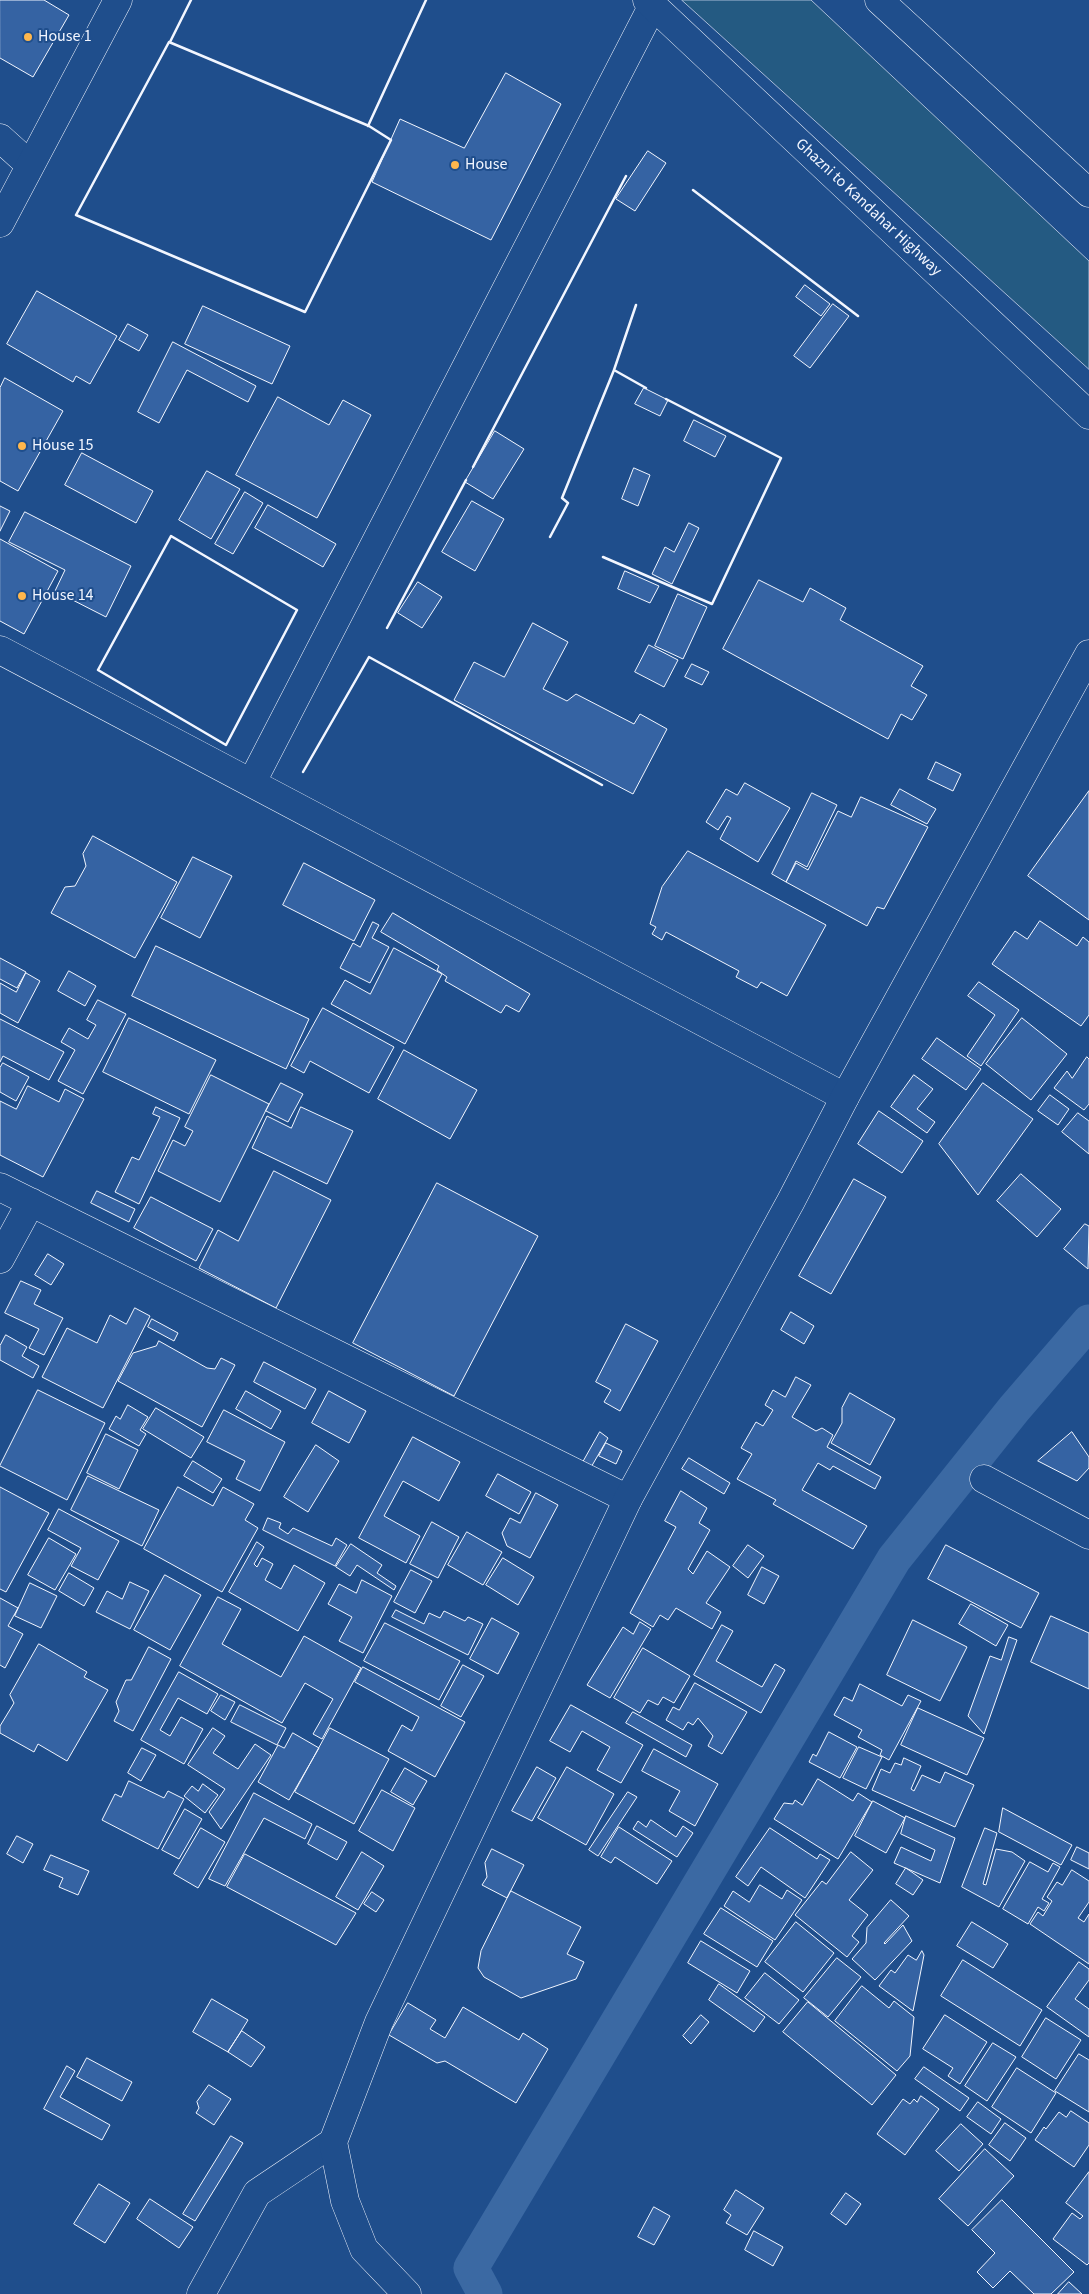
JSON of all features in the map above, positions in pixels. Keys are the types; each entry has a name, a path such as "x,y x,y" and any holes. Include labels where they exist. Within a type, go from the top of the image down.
{"main road":[{"path":"0,223 118,0"},
{"path":"879,0 1089,192"},
{"path":"252,782 650,3"},
{"name":"Ghazni to Kandahar Highway","path":"650,3 1089,415"},
{"path":"0,138 30,164"},
{"path":"0,650 845,1097"},
{"path":"407,2294 364,2249 345,2201 333,2142 379,2022 628,1499 791,1201 845,1097 1089,654"},
{"path":"0,1187 628,1499"},
{"path":"0,1259 31,1202"},
{"path":"984,1479 1089,1535"},
{"path":"201,2294 257,2193 333,2142"}],"shaded area":[{"path":"682,0 811,0 1089,261 1089,369"}],"building":[{"name":"House 1","path":"0,0 44,0 69,15 33,77 0,58"},
{"name":"House","path":"506,73 561,104 491,240 372,182 400,119 464,148"},
{"path":"648,151 666,163 635,211 616,199"},
{"path":"805,285 830,304 821,316 796,297"},
{"path":"37,291 117,336 90,384 76,376 73,382 7,344"},
{"path":"833,304 849,316 810,368 794,356"},
{"path":"203,306 290,346 272,384 185,344"},
{"path":"128,324 148,335 139,351 119,340"},
{"path":"173,342 256,386 248,402 187,370 159,423 138,412"},
{"name":"House 15","path":"5,378 63,411 18,491 0,481 0,388"},
{"path":"644,388 668,400 660,416 635,404"},
{"path":"278,397 329,425 343,400 371,415 317,518 236,475"},
{"path":"694,420 726,436 715,457 684,441"},
{"path":"495,431 524,449 493,499 465,482"},
{"path":"82,453 153,491 136,523 65,485"},
{"path":"634,468 650,475 638,506 622,499"},
{"path":"207,471 240,489 211,539 179,520"},
{"path":"245,492 263,503 233,554 215,544"},
{"path":"472,501 504,519 475,571 442,552"},
{"path":"268,505 336,544 323,567 255,528"},
{"path":"0,506 10,511 0,531"},
{"path":"25,512 131,566 106,617 55,591 65,570 9,542"},
{"path":"689,523 699,528 672,584 652,574 665,547 674,552"},
{"name":"House 14","path":"0,539 58,571 24,634 0,621"},
{"path":"625,571 659,586 650,603 618,589"},
{"path":"759,580 803,602 810,588 846,608 840,620 923,666 911,686 927,695 912,720 901,714 888,739 723,649"},
{"path":"418,582 442,597 422,628 398,613"},
{"path":"678,594 707,607 683,659 655,646"},
{"path":"533,623 568,642 543,689 567,701 576,694 634,724 640,714 667,729 633,794 454,700 474,662 504,677"},
{"path":"649,645 678,660 664,687 635,672"},
{"path":"692,664 709,672 702,685 685,677"},
{"path":"936,762 961,774 953,791 928,779"},
{"path":"745,783 790,808 758,862 720,839 731,818 727,816 718,830 706,822 726,789 737,795"},
{"path":"900,789 936,809 927,824 891,805"},
{"path":"1089,791 1089,920 1028,876"},
{"path":"812,793 837,805 807,867 796,861 786,882 772,874"},
{"path":"861,797 928,827 884,909 877,907 867,926 786,882 796,863 808,870 838,811 851,817"},
{"path":"93,836 177,882 135,958 51,913 65,887 75,886 86,866 83,854"},
{"path":"688,851 826,925 787,996 761,982 757,988 736,977 739,971 666,932 662,940 652,934 656,927 650,924 662,887"},
{"path":"193,857 232,876 200,938 161,918"},
{"path":"304,863 375,900 354,941 283,905"},
{"path":"393,913 530,994 519,1012 506,1005 501,1013 445,981 447,977 437,970 439,966 381,932"},
{"path":"1040,921 1077,946 1083,937 1089,942 1089,1015 1081,1026 992,964 1015,931 1027,939"},
{"path":"373,922 379,925 372,938 389,947 370,983 340,968 353,943 360,947"},
{"path":"156,946 309,1019 286,1069 132,996"},
{"path":"394,948 442,974 405,1044 331,1004 345,980 370,994"},
{"path":"0,958 26,972 17,988 0,979"},
{"path":"69,971 96,986 85,1006 58,991"},
{"path":"26,973 40,981 18,1023 0,1013 0,983 16,992"},
{"path":"979,982 1019,1010 981,1066 967,1056 995,1015 968,996"},
{"path":"98,1000 126,1014 83,1094 58,1081 75,1050 61,1042 69,1028 88,1039 96,1025 87,1020"},
{"path":"323,1008 394,1047 369,1093 310,1061 304,1073 291,1066"},
{"path":"129,1018 216,1060 189,1114 103,1072"},
{"path":"1022,1018 1067,1054 1031,1100 986,1064"},
{"path":"0,1019 64,1052 49,1080 3,1056 0,1062"},
{"path":"937,1038 981,1069 966,1090 922,1059"},
{"path":"404,1050 477,1090 450,1139 378,1099"},
{"path":"1087,1057 1089,1059 1089,1104 1084,1110 1054,1088 1067,1071 1072,1078"},
{"path":"3,1063 29,1077 16,1101 0,1092 0,1068"},
{"path":"211,1075 269,1104 220,1202 158,1171 173,1140 185,1146 193,1131 185,1127"},
{"path":"914,1075 933,1089 917,1109 935,1122 927,1133 891,1107"},
{"path":"281,1083 303,1094 288,1122 266,1111"},
{"path":"983,1083 1033,1119 978,1195 939,1144"},
{"path":"28,1086 59,1102 65,1089 84,1099 43,1177 0,1155 0,1101 16,1109"},
{"path":"1050,1095 1069,1109 1058,1125 1038,1111"},
{"path":"156,1107 180,1118 139,1204 115,1192 132,1157 139,1160 160,1117 153,1114"},
{"path":"301,1107 353,1131 327,1184 252,1148 267,1116 291,1128"},
{"path":"879,1111 923,1141 902,1173 858,1144"},
{"path":"1078,1113 1089,1121 1089,1154 1062,1132"},
{"path":"274,1171 331,1200 276,1308 199,1268 218,1230 238,1241"},
{"path":"1021,1174 1061,1209 1037,1237 997,1201"},
{"path":"854,1179 886,1197 831,1294 799,1276"},
{"path":"437,1183 538,1236 454,1396 353,1343"},
{"path":"97,1191 135,1209 129,1222 91,1203"},
{"path":"151,1197 213,1229 196,1261 134,1228"},
{"path":"1085,1224 1089,1226 1088,1269 1064,1249"},
{"path":"48,1254 64,1264 51,1285 35,1275"},
{"path":"21,1281 41,1290 34,1304 63,1318 44,1355 29,1348 39,1329 5,1313"},
{"path":"135,1308 150,1316 103,1408 42,1377 67,1328 97,1343 110,1315 126,1324"},
{"path":"791,1312 814,1326 804,1344 781,1330"},
{"path":"152,1319 178,1333 174,1341 148,1327"},
{"path":"626,1324 658,1341 620,1411 604,1402 611,1390 596,1382"},
{"path":"6,1335 27,1347 22,1356 39,1366 33,1378 0,1360 0,1346"},
{"path":"159,1341 207,1368 215,1369 221,1358 235,1365 202,1427 118,1381 133,1353 156,1346"},
{"path":"264,1362 316,1389 305,1409 254,1382"},
{"path":"796,1377 811,1385 792,1417 816,1431 822,1428 833,1435 827,1447 881,1477 875,1489 833,1466 830,1470 818,1463 802,1490 867,1526 853,1549 773,1504 776,1500 737,1479 752,1454 741,1448 756,1422 763,1426 773,1410 765,1405 773,1390 785,1397"},
{"path":"38,1390 105,1423 67,1500 0,1466"},
{"path":"246,1391 281,1411 271,1429 236,1409"},
{"path":"329,1391 366,1411 349,1443 312,1423"},
{"path":"850,1393 895,1419 870,1465 831,1443 842,1423 842,1408"},
{"path":"128,1405 148,1417 140,1430 146,1434 139,1446 109,1429 116,1416 120,1419"},
{"path":"156,1408 204,1437 191,1458 143,1429"},
{"path":"224,1410 285,1442 260,1491 236,1479 245,1461 207,1442"},
{"path":"600,1432 608,1438 590,1469 582,1464"},
{"path":"1072,1432 1089,1457 1089,1468 1077,1481 1038,1461"},
{"path":"106,1434 138,1450 119,1489 87,1473"},
{"path":"413,1437 460,1462 439,1501 403,1481 384,1516 420,1536 406,1563 359,1538"},
{"path":"606,1443 622,1451 616,1464 599,1456"},
{"path":"316,1445 339,1461 308,1512 284,1497"},
{"path":"689,1458 730,1483 724,1494 682,1469"},
{"path":"193,1461 222,1479 213,1493 184,1476"},
{"path":"498,1474 531,1492 519,1514 486,1496"},
{"path":"88,1476 159,1510 142,1546 71,1510"},
{"path":"0,1487 49,1513 6,1592 0,1589"},
{"path":"178,1487 213,1506 223,1487 254,1504 245,1520 258,1528 222,1592 144,1549"},
{"path":"681,1491 707,1508 699,1523 710,1530 688,1569 693,1574 707,1551 730,1567 706,1603 721,1612 712,1629 676,1608 668,1620 660,1615 653,1627 630,1613 676,1527 665,1521"},
{"path":"536,1493 558,1505 530,1558 507,1546 502,1533 510,1518 520,1523"},
{"path":"59,1509 119,1541 98,1580 71,1566 81,1548 48,1530"},
{"path":"268,1518 281,1523 279,1528 288,1534 293,1528 332,1546 336,1538 347,1545 335,1566 263,1530"},
{"path":"432,1522 459,1537 438,1578 410,1564"},
{"path":"467,1532 502,1552 483,1585 448,1565"},
{"path":"49,1538 76,1554 55,1590 28,1575"},
{"path":"257,1542 264,1547 254,1564 257,1567 262,1558 273,1564 265,1580 281,1589 294,1565 325,1583 298,1631 229,1592"},
{"path":"351,1544 382,1565 377,1573 396,1586 394,1590 357,1565 350,1576 336,1567"},
{"path":"748,1545 764,1556 748,1578 733,1566"},
{"path":"946,1545 1039,1593 1021,1628 928,1579"},
{"path":"503,1558 534,1577 518,1605 486,1585"},
{"path":"762,1567 779,1576 764,1604 748,1595"},
{"path":"411,1570 432,1581 415,1613 394,1602"},
{"path":"69,1573 94,1588 84,1606 59,1591"},
{"path":"165,1575 201,1595 170,1650 134,1630"},
{"path":"362,1580 392,1596 363,1653 339,1641 352,1617 328,1604 339,1584 356,1593"},
{"path":"130,1582 149,1591 130,1629 96,1612 107,1591 122,1599"},
{"path":"30,1583 57,1596 41,1628 15,1616"},
{"path":"218,1597 241,1609 222,1644 281,1677 304,1636 361,1668 322,1739 313,1734 333,1699 305,1683 282,1723 180,1666"},
{"path":"0,1598 18,1608 8,1626 23,1634 5,1668 0,1665"},
{"path":"971,1604 1008,1625 996,1646 959,1624"},
{"path":"396,1610 424,1624 429,1613 440,1618 444,1611 465,1621 468,1617 483,1624 468,1655 392,1617"},
{"path":"1051,1616 1089,1633 1089,1689 1031,1662"},
{"path":"492,1618 519,1633 498,1674 470,1659"},
{"path":"913,1620 967,1647 940,1701 887,1675"},
{"path":"640,1622 651,1629 610,1698 587,1685 623,1627 633,1634"},
{"path":"385,1623 460,1661 439,1700 364,1661"},
{"path":"722,1625 733,1631 716,1661 762,1687 775,1664 785,1670 761,1713 694,1675"},
{"path":"1009,1637 1017,1640 984,1734 968,1716 990,1656 1001,1660"},
{"path":"39,1644 87,1672 84,1677 108,1690 67,1761 38,1744 34,1752 0,1733 0,1726 14,1703 10,1695"},
{"path":"149,1647 171,1659 133,1731 114,1721 119,1711 116,1702 126,1680 131,1680"},
{"path":"643,1648 690,1676 674,1703 663,1697 658,1705 648,1700 640,1713 614,1698"},
{"path":"463,1665 484,1676 461,1717 441,1706"},
{"path":"363,1667 465,1722 435,1777 388,1751 402,1725 412,1731 419,1717 355,1682"},
{"path":"179,1672 218,1694 207,1714 178,1698 160,1730 170,1736 181,1717 203,1729 184,1764 141,1740"},
{"path":"695,1683 747,1712 722,1754 708,1746 713,1736 698,1718 693,1725 688,1722 683,1730 666,1720 673,1707 679,1710"},
{"path":"860,1684 902,1706 908,1695 921,1701 889,1760 880,1755 882,1750 858,1737 862,1730 834,1715 844,1697 852,1701"},
{"path":"221,1695 235,1702 225,1720 211,1711"},
{"path":"240,1705 286,1728 277,1745 231,1722"},
{"path":"571,1705 643,1745 621,1783 597,1770 610,1747 582,1731 570,1752 550,1741"},
{"path":"918,1708 984,1738 967,1775 901,1745"},
{"path":"633,1712 692,1745 686,1757 626,1723"},
{"path":"213,1728 225,1736 213,1753 238,1769 255,1744 271,1755 221,1829 209,1812 225,1789 188,1765"},
{"path":"330,1728 389,1759 354,1824 295,1792"},
{"path":"829,1732 857,1747 840,1778 809,1762 813,1754 816,1756"},
{"path":"293,1733 319,1748 289,1800 258,1782 278,1745 284,1748"},
{"path":"859,1747 882,1757 866,1789 843,1778"},
{"path":"142,1748 156,1755 141,1781 128,1773"},
{"path":"654,1749 718,1784 695,1826 669,1811 680,1791 642,1771"},
{"path":"904,1758 921,1766 911,1789 914,1791 922,1775 940,1783 945,1772 974,1785 955,1827 872,1790 881,1769 890,1773 895,1763 901,1765"},
{"path":"537,1767 556,1778 532,1821 512,1811"},
{"path":"567,1767 614,1794 586,1845 538,1818"},
{"path":"405,1768 427,1781 413,1805 391,1792"},
{"path":"818,1779 853,1801 858,1793 872,1802 838,1859 774,1819 784,1803 793,1804 795,1800 802,1805"},
{"path":"129,1781 164,1798 168,1791 184,1799 158,1849 102,1820 115,1794 121,1797"},
{"path":"203,1784 218,1795 205,1813 184,1796 192,1786 198,1791"},
{"path":"382,1790 415,1808 393,1851 359,1831"},
{"path":"628,1792 637,1797 598,1856 589,1850"},
{"path":"254,1793 312,1824 305,1839 264,1818 225,1886 209,1879"},
{"path":"873,1801 905,1818 886,1853 855,1836"},
{"path":"1003,1808 1072,1845 1061,1865 999,1832"},
{"path":"185,1809 202,1819 179,1859 162,1850"},
{"path":"906,1816 955,1838 940,1883 894,1863 901,1847 931,1861 935,1850 901,1834"},
{"path":"651,1820 676,1837 683,1826 693,1833 677,1857 633,1829 638,1821 646,1827"},
{"path":"317,1826 347,1842 337,1860 308,1844"},
{"path":"619,1827 672,1861 657,1884 615,1857 611,1863 601,1857"},
{"path":"201,1828 225,1842 198,1888 174,1874"},
{"path":"770,1828 817,1859 820,1854 830,1860 805,1898 761,1867 748,1886 736,1877"},
{"path":"985,1828 997,1833 983,1884 986,1885 996,1849 1012,1852 1025,1861 999,1907 962,1887"},
{"path":"17,1836 33,1844 23,1863 7,1854"},
{"path":"1077,1847 1089,1853 1089,1869 1071,1860"},
{"path":"492,1849 524,1865 507,1898 482,1885 487,1877 485,1863"},
{"path":"362,1852 384,1866 358,1910 336,1897"},
{"path":"851,1852 873,1870 849,1900 868,1915 852,1936 859,1942 847,1957 795,1915 822,1881 826,1884"},
{"path":"245,1854 356,1913 336,1945 227,1887"},
{"path":"51,1855 89,1871 78,1895 59,1887 63,1878 44,1870"},
{"path":"1030,1862 1048,1872 1053,1863 1060,1867 1042,1899 1049,1903 1044,1911 1038,1907 1028,1924 1003,1909"},
{"path":"906,1868 923,1880 913,1895 896,1884"},
{"path":"1072,1870 1089,1881 1089,1902 1078,1918 1084,1922 1089,1914 1089,1964 1030,1924 1038,1912 1043,1916 1052,1901 1047,1897 1057,1882 1062,1885"},
{"path":"760,1885 782,1899 787,1890 802,1900 775,1940 724,1906 733,1891 749,1902"},
{"path":"511,1891 581,1927 567,1954 584,1962 576,1979 521,1998 484,1977 478,1968 481,1951"},
{"path":"372,1892 384,1900 376,1912 364,1904"},
{"path":"891,1900 909,1916 884,1943 903,1925 912,1941 875,1980 852,1959 866,1943 867,1928"},
{"path":"721,1908 773,1941 757,1967 704,1934"},
{"path":"796,1922 834,1953 803,1992 765,1962"},
{"path":"972,1922 1008,1944 993,1968 957,1946"},
{"path":"701,1941 750,1971 737,1993 688,1963"},
{"path":"922,1951 924,1955 913,2011 879,1986 891,1970 895,1973 908,1955 916,1960"},
{"path":"837,1958 861,1977 828,2017 804,1998"},
{"path":"963,1960 1042,2010 1020,2046 941,1996"},
{"path":"1079,1962 1089,1969 1089,1980 1075,1999 1089,2009 1089,2037 1047,2007"},
{"path":"765,1973 799,2000 779,2024 745,1998"},
{"path":"719,1984 765,2017 754,2032 709,2000"},
{"path":"862,1986 889,2008 894,2001 914,2017 910,2056 897,2071 835,2021"},
{"path":"212,1999 248,2020 228,2052 193,2032"},
{"path":"808,2002 896,2075 872,2105 783,2032"},
{"path":"408,2003 436,2020 430,2029 445,2038 463,2007 519,2040 523,2033 548,2049 516,2103 445,2061 437,2063 389,2035"},
{"path":"701,2015 709,2022 691,2044 683,2036"},
{"path":"945,2015 987,2042 960,2084 948,2076 953,2068 923,2049"},
{"path":"1046,2018 1081,2040 1056,2079 1022,2057"},
{"path":"242,2031 265,2047 251,2067 228,2052"},
{"path":"993,2043 1016,2057 987,2101 965,2086"},
{"path":"1079,2054 1089,2060 1089,2112 1055,2091"},
{"path":"87,2058 132,2082 122,2101 77,2077"},
{"path":"67,2066 75,2071 60,2097 110,2125 102,2140 44,2109"},
{"path":"924,2067 969,2098 960,2111 915,2079"},
{"path":"1017,2068 1056,2093 1031,2133 992,2107"},
{"path":"209,2085 231,2099 214,2125 196,2113 199,2108 197,2102"},
{"path":"921,2096 939,2109 905,2155 877,2134 903,2099 910,2104 914,2099 917,2102"},
{"path":"978,2102 1001,2119 991,2134 967,2117"},
{"path":"1071,2111 1089,2123 1089,2145 1074,2167 1035,2140 1044,2127 1046,2129 1059,2112 1066,2117"},
{"path":"1005,2123 1026,2138 1010,2161 989,2145"},
{"path":"961,2124 983,2144 959,2171 936,2151"},
{"path":"231,2136 243,2143 195,2221 183,2214"},
{"path":"985,2149 1014,2176 968,2226 939,2199"},
{"path":"1089,2172 1089,2263 1087,2265 1053,2239 1072,2213 1080,2219 1083,2216 1066,2203"},
{"path":"99,2184 130,2203 105,2243 74,2224"},
{"path":"736,2190 764,2208 747,2235 726,2223 731,2215 724,2210"},
{"path":"846,2193 861,2204 846,2225 831,2214"},
{"path":"150,2199 193,2227 179,2248 137,2219"},
{"path":"1002,2200 1074,2272 1051,2294 1034,2294 1010,2271 993,2288 977,2272 995,2253 972,2230"},
{"path":"654,2207 670,2216 654,2245 638,2237"},
{"path":"754,2231 783,2247 773,2266 745,2250"},
{"path":"1069,2282 1082,2294 1058,2294"}],"waterway":[{"path":"485,2294 471,2268 894,1559 1014,1409 1089,1322"}],"wall":[{"path":"170,42 191,0"},
{"path":"368,126 426,0"},
{"path":"169,42 369,126 391,140 305,312 76,215 169,42"},
{"path":"473,467 626,176"},
{"path":"693,190 858,316"},
{"path":"614,370 636,305"},
{"path":"550,537 568,503 562,498 614,370 646,388"},
{"path":"603,557 712,604 781,458 666,399"},
{"path":"387,628 466,480"},
{"path":"171,536 297,610 226,745 98,670 171,536"},
{"path":"303,772 369,657 602,785"}],"place":[{"name":"House 1","path":"28,37"},
{"name":"House","path":"455,165"},
{"name":"House 15","path":"22,446"},
{"name":"House 14","path":"22,596"}]}
